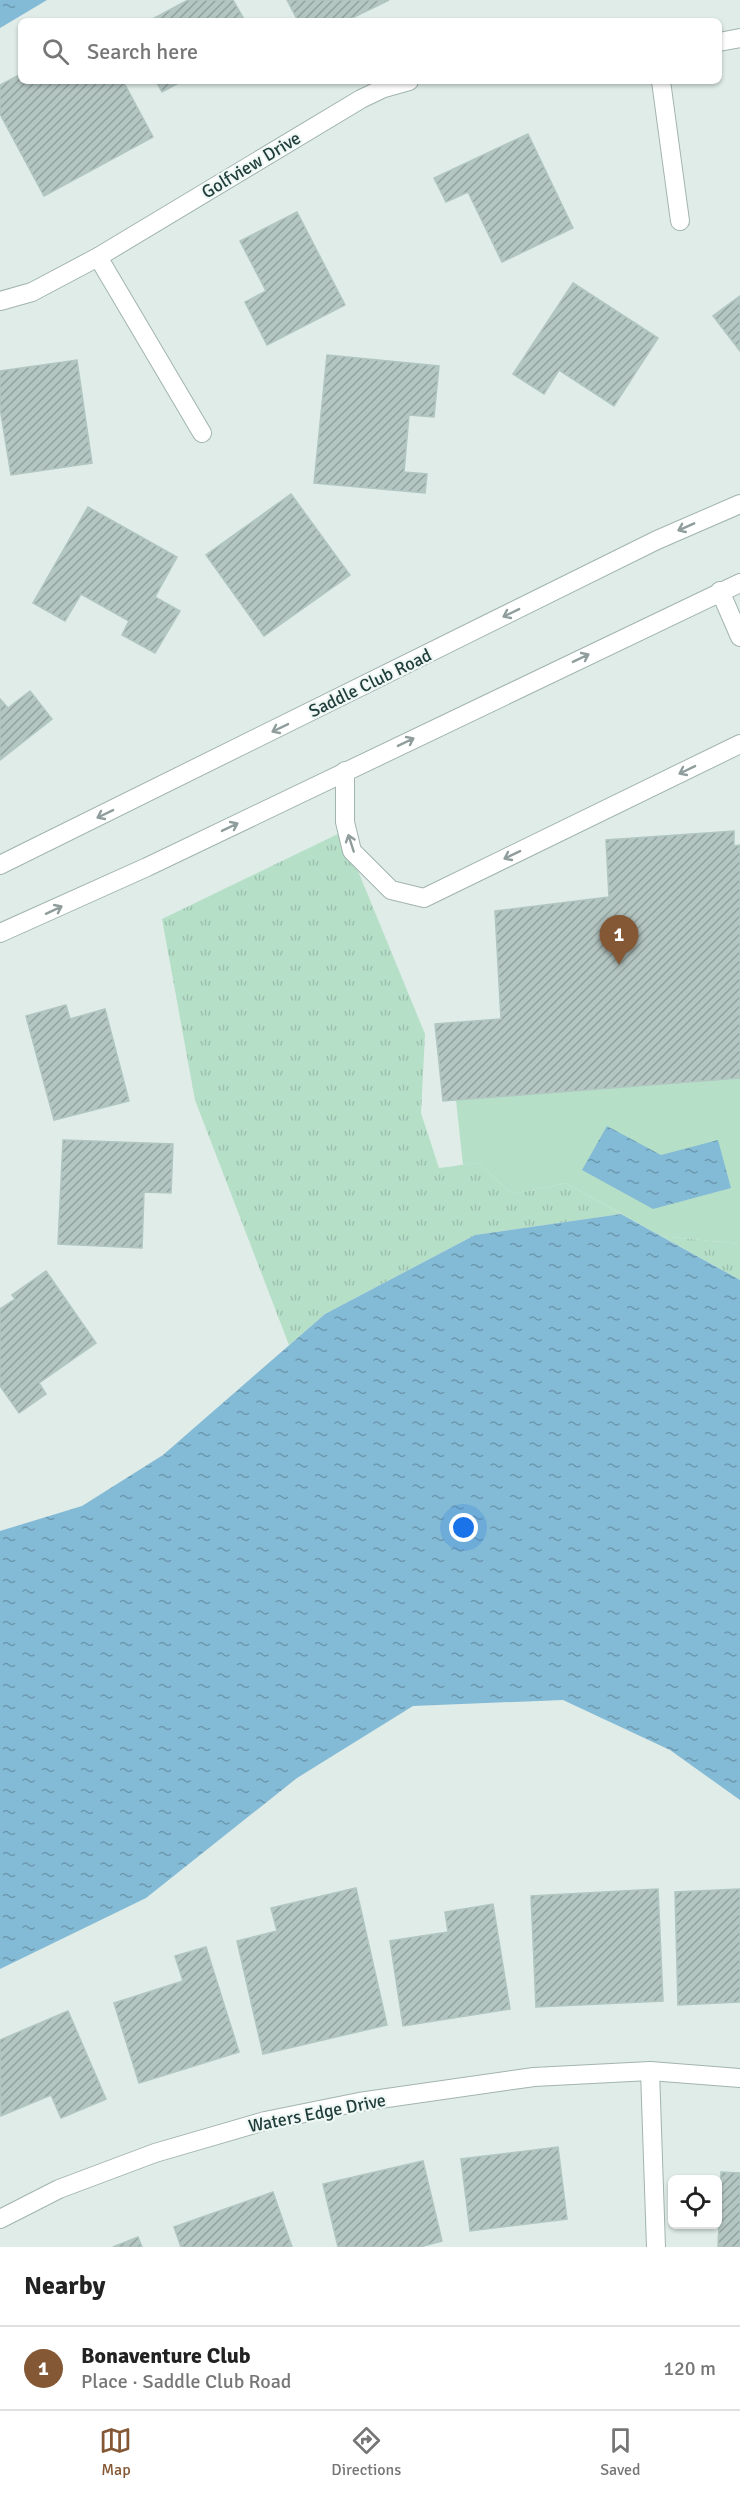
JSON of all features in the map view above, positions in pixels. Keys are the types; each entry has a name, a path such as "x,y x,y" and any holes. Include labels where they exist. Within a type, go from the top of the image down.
{"street":[{"path":"722,41 740,38"},
{"name":"Golfview Drive","path":"0,301 32,292 98,257 361,99 398,84"},
{"path":"661,84 680,221"},
{"path":"98,257 202,433"},
{"name":"Saddle Club Road","path":"0,865 657,540 740,504"},
{"path":"0,933 136,872 740,582"},
{"path":"720,591 740,637"},
{"path":"345,771 345,822 352,851 391,890 424,898 740,744"},
{"path":"650,2071 656,2247"},
{"name":"Waters Edge Drive","path":"0,2218 59,2189 144,2157 265,2121 359,2102 534,2077 650,2071 740,2078"}],"green space":[{"path":"342,832 425,1034 421,1113 439,1168 478,1163 512,1194 566,1183 621,1214 475,1235 325,1314 289,1345 195,1100 162,919"},
{"path":"740,1078 740,1244 661,1236 566,1183 512,1194 478,1163 463,1165 456,1100"},
{"path":"661,1236 740,1244 740,1280"}],"water":[{"path":"0,0 47,0 0,28"},
{"path":"607,1126 661,1155 718,1140 731,1188 653,1209 582,1170"},
{"path":"621,1214 740,1280 740,1800 670,1750 563,1700 413,1706 297,1778 146,1898 0,1969 0,1531 82,1506 163,1455 325,1314 475,1235"}],"building":[{"path":"188,0 233,0 243,18 155,18"},
{"path":"287,0 389,0 352,18 296,18"},
{"path":"18,76 18,84 125,84 153,137 44,196 0,114 0,85"},
{"path":"158,84 177,84 162,92"},
{"path":"528,134 573,228 502,262 468,192 446,202 434,178"},
{"path":"297,212 345,305 267,345 245,302 266,291 240,241"},
{"path":"573,283 658,338 614,406 559,370 544,394 513,374"},
{"path":"740,296 740,351 713,316"},
{"path":"327,355 439,366 434,417 409,415 404,472 427,474 425,493 314,483"},
{"path":"77,360 92,463 11,475 0,408 0,371"},
{"path":"291,494 350,575 264,636 206,555"},
{"path":"88,507 177,557 155,597 180,611 155,653 122,635 129,621 81,594 65,621 33,603"},
{"path":"30,691 52,719 0,760 0,699 8,708"},
{"path":"734,831 734,846 740,845 740,1078 443,1101 435,1024 501,1019 495,911 609,897 606,840"},
{"path":"66,1005 70,1019 105,1009 129,1101 54,1120 26,1016"},
{"path":"63,1140 173,1144 171,1193 144,1192 142,1248 58,1244"},
{"path":"46,1271 96,1343 39,1383 46,1394 19,1413 0,1386 0,1309 15,1299 12,1295"},
{"path":"356,1888 387,2025 263,2054 237,1941 277,1931 271,1908"},
{"path":"658,1889 663,2001 536,2007 531,1896"},
{"path":"740,1889 740,2002 678,2005 675,1892"},
{"path":"493,1904 510,2009 403,2026 390,1941 448,1932 445,1912"},
{"path":"206,1947 239,2052 139,2083 114,2003 183,1981 175,1956"},
{"path":"68,2011 106,2099 61,2118 51,2095 1,2116 0,2040"},
{"path":"558,2147 567,2219 470,2231 461,2159"},
{"path":"423,2161 442,2241 420,2247 338,2247 323,2184"},
{"path":"721,2172 740,2173 740,2247 718,2247 719,2229 722,2229"},
{"path":"273,2192 292,2247 181,2247 174,2227"},
{"path":"138,2237 142,2247 113,2247"}],"place":[{"name":"Bonaventure Club","path":"619,965"}]}
